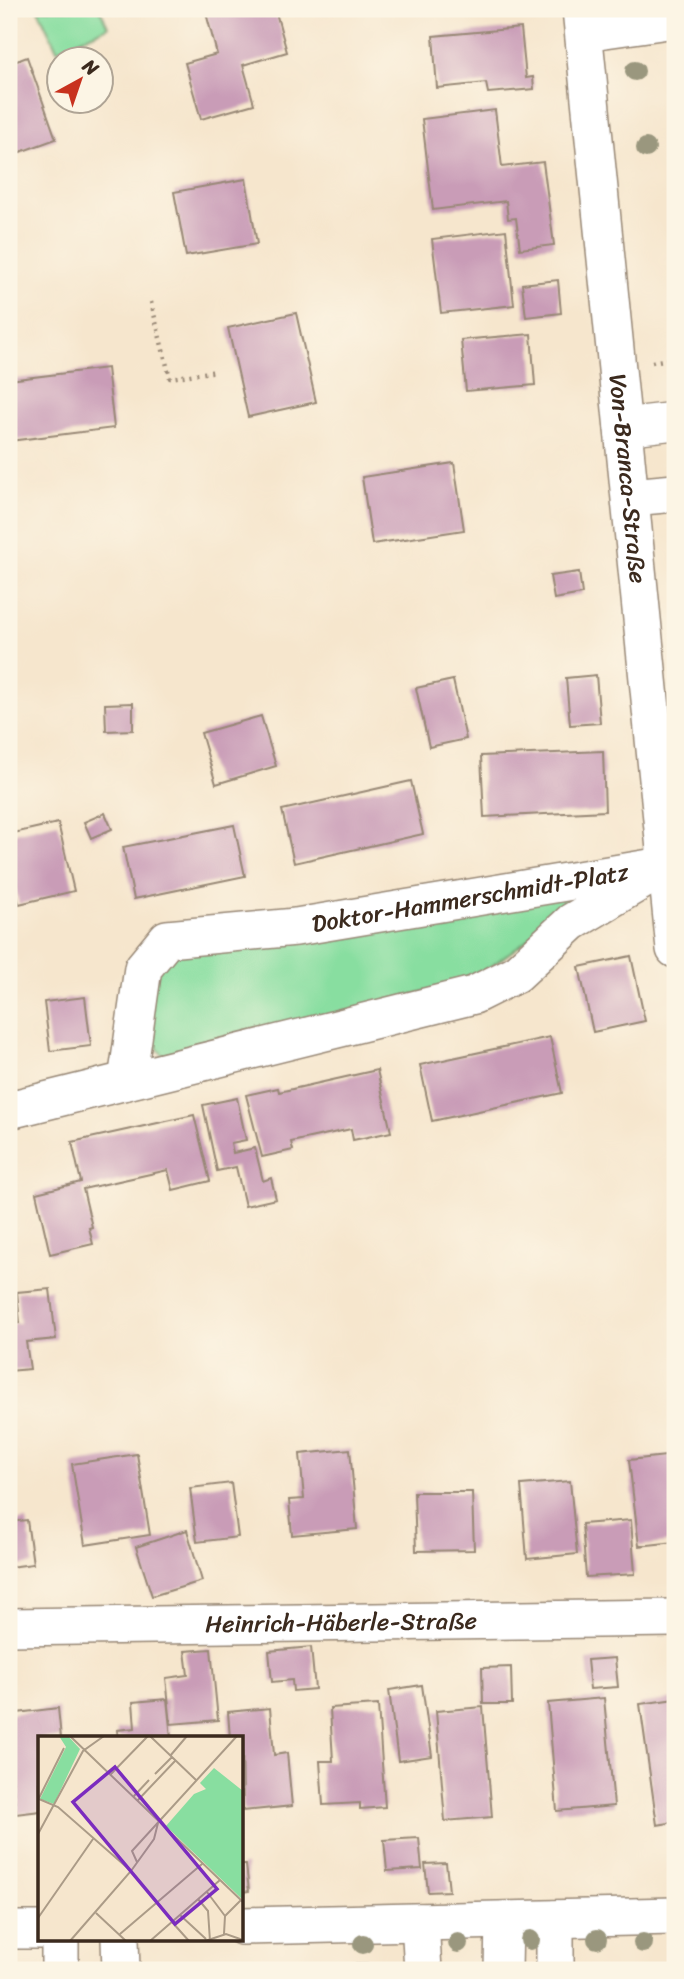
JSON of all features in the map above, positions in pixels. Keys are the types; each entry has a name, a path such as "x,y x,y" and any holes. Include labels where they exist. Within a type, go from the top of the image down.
{"street":[{"path":"582,20 675,19"},
{"name":"Von-Branca-Straße","path":"582,20 623,427 672,864 675,949"},
{"path":"623,427 675,421"},
{"path":"631,497 675,493"},
{"name":"Doktor-Hammerschmidt-Platz","path":"672,864 572,922 516,974 474,995 127,1081 143,968 167,939 296,927 672,864"},
{"path":"9,1111 127,1081"},
{"name":"Heinrich-Häberle-Straße","path":"9,1627 675,1618"},
{"path":"243,1926 675,1916"},
{"path":"555,1919 555,1970"},
{"path":"503,1970 505,1920"},
{"path":"420,1922 423,1970"},
{"path":"9,1930 38,1930"},
{"path":"60,1940 60,1970"},
{"path":"120,1940 121,1970"}],"path":[{"path":"151,302 170,378 218,371"}],"green space":[{"path":"38,9 100,9 108,27 66,46 55,46"},
{"path":"647,873 577,904 472,980 164,1057 148,1036 152,971 182,945"}],"building":[{"path":"223,9 275,9 287,52 243,65 254,104 201,119 185,63 217,54 206,13"},
{"path":"521,28 526,78 533,77 534,89 488,93 486,83 437,88 433,36"},
{"path":"27,57 56,139 9,156 9,64"},
{"path":"495,110 502,167 543,162 554,245 520,249 516,218 508,219 506,201 433,210 422,119"},
{"path":"246,179 257,244 186,256 174,192"},
{"path":"506,230 514,305 441,313 432,239"},
{"path":"558,280 561,313 526,317 522,284"},
{"path":"296,313 316,402 248,417 228,328"},
{"path":"531,334 535,385 466,391 461,340"},
{"path":"107,368 114,428 9,441 9,380"},
{"path":"454,463 464,530 372,544 362,477"},
{"path":"579,572 582,594 554,599 550,576"},
{"path":"596,675 600,723 570,725 566,678"},
{"path":"453,680 466,739 429,747 416,688"},
{"path":"133,703 133,730 106,731 105,704"},
{"path":"261,716 276,766 216,784 201,733"},
{"path":"603,751 605,811 484,817 481,756"},
{"path":"411,781 423,834 294,863 282,810"},
{"path":"105,813 112,829 91,838 84,822"},
{"path":"58,823 74,891 19,904 9,861 9,834"},
{"path":"234,825 245,876 134,899 123,847"},
{"path":"631,956 645,1021 593,1032 579,967"},
{"path":"85,997 91,1046 50,1051 44,1002"},
{"path":"550,1037 562,1093 432,1121 420,1065"},
{"path":"377,1070 391,1132 353,1140 351,1129 291,1142 293,1150 262,1157 246,1095 278,1088 279,1092"},
{"path":"237,1098 246,1140 231,1143 233,1153 255,1148 263,1181 271,1178 276,1199 245,1206 236,1167 217,1171 203,1105"},
{"path":"194,1115 210,1181 173,1190 168,1170 83,1189 93,1244 50,1254 36,1193 81,1182 72,1142"},
{"path":"50,1289 56,1339 26,1342 30,1369 9,1371 9,1324 20,1323 17,1292"},
{"path":"350,1449 357,1529 292,1535 289,1500 304,1499 300,1454"},
{"path":"137,1454 150,1535 85,1545 72,1464"},
{"path":"675,1455 675,1542 639,1546 629,1460"},
{"path":"570,1481 577,1554 527,1559 521,1485"},
{"path":"231,1483 238,1537 197,1542 190,1488"},
{"path":"414,1492 472,1492 474,1550 416,1551"},
{"path":"27,1520 33,1564 9,1567 9,1522"},
{"path":"631,1520 635,1574 586,1577 582,1524"},
{"path":"187,1530 202,1581 152,1596 136,1547"},
{"path":"311,1647 315,1689 293,1691 292,1680 272,1682 269,1651"},
{"path":"211,1649 218,1720 171,1724 166,1678 188,1675 185,1651"},
{"path":"615,1658 618,1687 590,1689 587,1660"},
{"path":"511,1667 512,1704 483,1704 482,1668"},
{"path":"422,1685 432,1756 398,1761 389,1690"},
{"path":"604,1698 614,1806 557,1811 548,1703"},
{"path":"167,1699 171,1736 118,1736 117,1730 135,1728 133,1702"},
{"path":"675,1699 675,1822 657,1825 640,1704"},
{"path":"378,1705 385,1807 360,1809 360,1803 323,1805 320,1761 333,1761 330,1708"},
{"path":"483,1707 492,1817 445,1821 436,1711"},
{"path":"58,1708 61,1736 38,1736 38,1811 16,1814 9,1753 9,1714"},
{"path":"270,1708 274,1755 287,1753 292,1806 243,1811 243,1736 230,1736 228,1712"},
{"path":"419,1838 422,1869 387,1871 384,1840"},
{"path":"446,1863 449,1891 428,1892 425,1864"},
{"path":"243,1865 246,1865 249,1891 243,1892"},
{"path":"318,1964 405,1965 405,1970 318,1970"}]}
